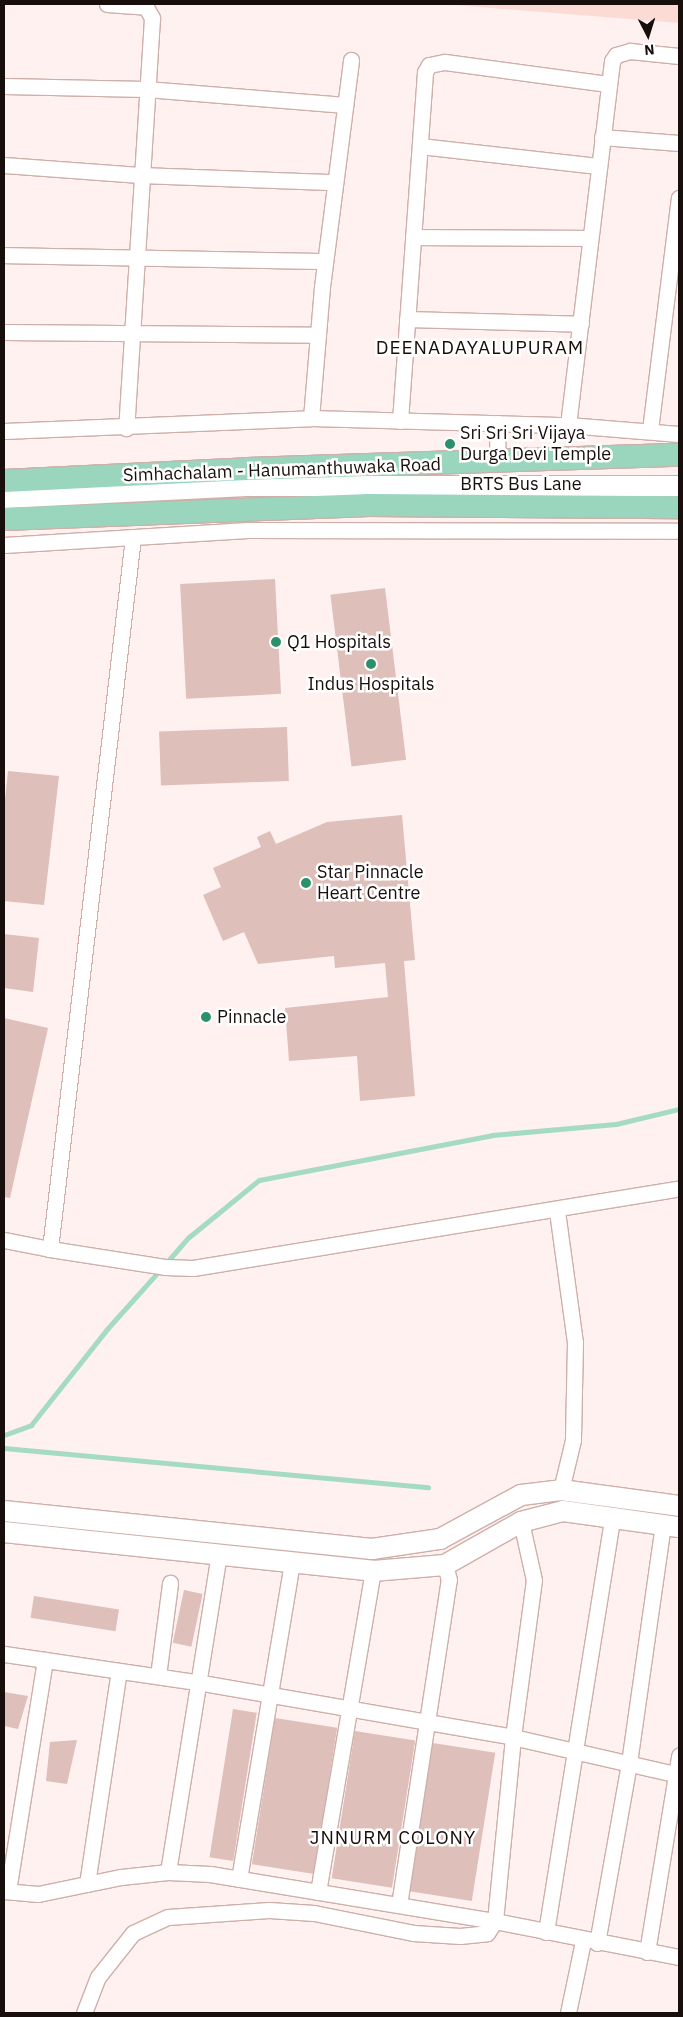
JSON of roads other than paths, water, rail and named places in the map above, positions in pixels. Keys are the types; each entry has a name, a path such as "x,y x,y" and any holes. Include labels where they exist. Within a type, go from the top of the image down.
{"main road":[{"name":"Simhachalam - Hanumanthuwaka Road","path":"4,481 248,469 679,455"},
{"name":"Simhachalam - Hanumanthuwaka Road","path":"4,518 370,505 679,507"}],"street":[{"path":"107,4 146,7 151,12 126,428"},
{"path":"568,425 612,61 623,52 679,56"},
{"path":"311,418 325,261 351,60"},
{"path":"400,421 425,72 429,65 437,63 608,84"},
{"path":"4,86 146,89 345,105"},
{"path":"602,137 679,143"},
{"path":"420,146 598,166"},
{"path":"4,166 140,175 335,182"},
{"path":"650,430 679,198"},
{"path":"413,237 590,238"},
{"path":"4,255 325,261"},
{"path":"407,319 581,324"},
{"path":"4,332 131,335 318,335"},
{"path":"4,431 126,428 311,418 568,425 650,430 679,434"},
{"path":"497,462 498,423"},
{"name":"BRTS Bus Lane","path":"4,498 252,486 679,486"},
{"path":"4,544 248,530 679,531"},
{"path":"50,1249 134,537"},
{"path":"4,1240 159,1266 219,1265 557,1211 679,1188"},
{"path":"557,1211 575,1342 573,1440 561,1490"},
{"path":"4,1511 372,1549 440,1539 521,1495 561,1490 679,1506"},
{"path":"4,1532 373,1571 445,1565 521,1522 563,1511 671,1526 630,1763 590,1942 568,2013"},
{"path":"546,1932 577,1750 612,1518"},
{"path":"84,2013 98,1977 133,1933 168,1917 269,1910 314,1913 413,1933 460,1936 487,1933 495,1921 513,1737 534,1580 521,1522"},
{"path":"168,1872 196,1682 223,1534"},
{"path":"239,1879 292,1562"},
{"path":"399,1905 430,1722 449,1580 445,1565"},
{"path":"318,1892 373,1571"},
{"path":"158,1676 170,1583"},
{"path":"4,1654 196,1682 430,1722 577,1750 678,1774"},
{"path":"45,1660 6,1891 38,1894 87,1884 168,1872 239,1879 399,1905 495,1921 590,1942 679,1957"},
{"path":"87,1884 119,1671"},
{"path":"647,1952 678,1774 679,1756"}],"waterway":[{"path":"166,1263 189,1237 259,1180 492,1135 616,1124 679,1109"},
{"path":"4,1435 31,1425 107,1329 160,1270"},
{"path":"4,1448 428,1487"}],"place":[{"name":"Sri Sri Sri Vijaya Durga Devi Temple","path":"450,444"},
{"name":"Q1 Hospitals","path":"276,642"},
{"name":"Indus Hospitals","path":"371,664"},
{"name":"Star Pinnacle Heart Centre","path":"306,883"},
{"name":"Pinnacle","path":"206,1017"}],"district":[{"name":"DEENADAYALUPURAM","path":"480,348"},
{"name":"JNNURM COLONY","path":"393,1838"}]}
